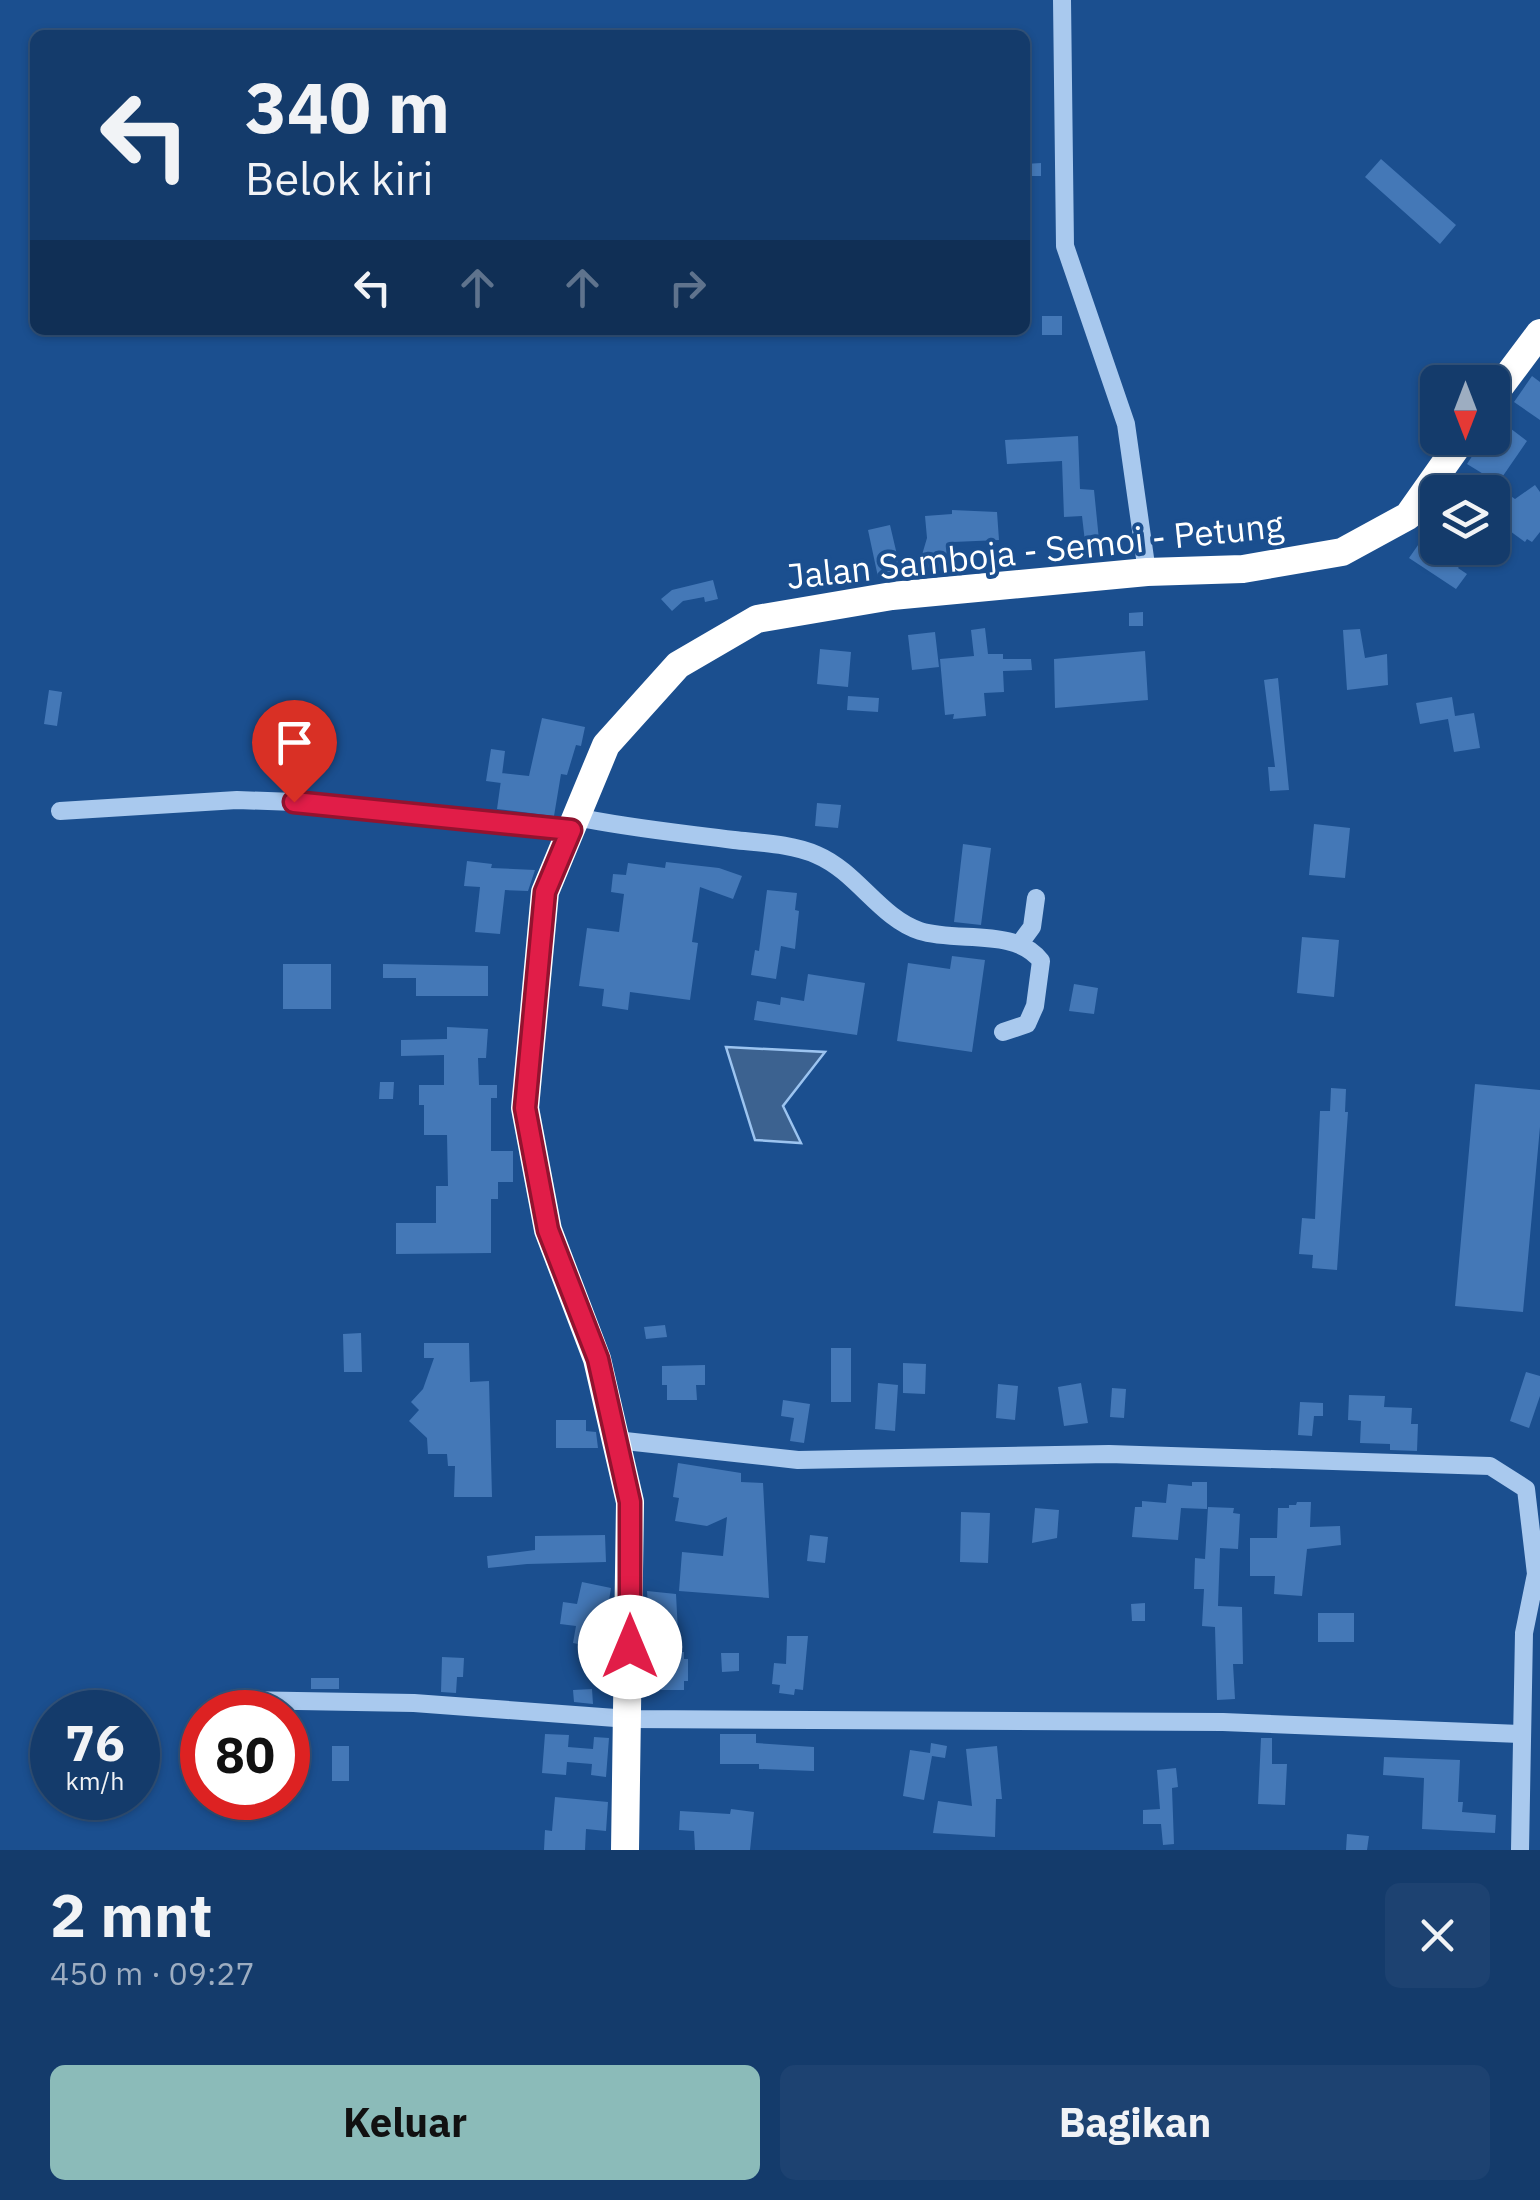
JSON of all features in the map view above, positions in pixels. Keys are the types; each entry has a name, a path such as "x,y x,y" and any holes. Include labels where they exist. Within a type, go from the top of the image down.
{"highway":[{"path":"1510,372 1540,333"},
{"name":"Jalan Samboja - Semoi - Petung","path":"624,1850 630,1502 598,1359 548,1230 525,1108 545,892 606,745 678,665 757,619 892,596 1147,572 1244,569 1342,552 1408,516 1452,455"}],"street":[{"path":"1062,0 1065,246 1126,424 1147,572"},
{"path":"60,811 237,800 322,802 774,844 814,854 848,871 899,920 916,930 1022,942 1040,961 1039,986 1027,1024 1002,1032"},
{"path":"1022,942 1032,927 1036,898"},
{"path":"616,1440 798,1460 1109,1454 1490,1466 1526,1489 1538,1574 1524,1634 1520,1847 1540,1846"},
{"path":"310,1701 414,1703 629,1719 1224,1722 1520,1734"}],"water":[{"path":"726,1047 825,1052 783,1106 801,1143 755,1140"}],"building":[{"path":"1381,159 1456,225 1440,244 1365,177"},
{"path":"1041,163 1041,176 1030,176 1030,164"},
{"path":"1042,316 1062,316 1062,335 1042,335"},
{"path":"1532,376 1540,382 1540,420 1514,402"},
{"path":"1510,428 1527,441 1504,475 1485,475 1467,464 1473,455 1510,455"},
{"path":"1078,436 1080,489 1094,490 1099,540 1085,542 1082,516 1064,517 1062,461 1007,464 1005,440"},
{"path":"1535,485 1540,492 1540,532 1532,542 1525,542 1510,531 1510,496 1515,499"},
{"path":"952,510 997,512 999,540 953,542 945,572 919,565 927,538 925,516 952,514"},
{"path":"890,525 901,572 878,577 868,530"},
{"path":"1420,542 1420,565 1460,565 1458,568 1467,574 1456,589 1409,558"},
{"path":"713,580 718,599 683,601 672,611 661,599 672,590"},
{"path":"1143,612 1143,626 1129,626 1129,613"},
{"path":"985,628 988,654 1003,654 1003,659 1031,659 1032,670 1003,671 1004,692 984,693 986,716 953,719 954,714 945,715 940,659 974,656 971,630"},
{"path":"1360,629 1365,658 1387,654 1388,685 1347,690 1343,630"},
{"path":"935,632 939,667 912,670 908,635"},
{"path":"820,649 851,652 848,687 817,684"},
{"path":"1145,651 1148,700 1055,708 1054,659"},
{"path":"1278,678 1289,790 1270,791 1268,767 1275,767 1264,680"},
{"path":"49,690 62,692 57,726 44,724"},
{"path":"848,696 879,698 878,712 847,710"},
{"path":"1452,697 1455,716 1474,713 1480,748 1454,752 1448,719 1420,724 1416,703"},
{"path":"542,718 585,727 567,775 561,774 554,816 497,809 502,773 529,776"},
{"path":"491,749 505,751 501,783 486,781"},
{"path":"817,803 841,805 838,828 815,826"},
{"path":"1314,824 1350,828 1345,878 1309,875"},
{"path":"963,844 991,848 981,925 954,922"},
{"path":"467,861 492,864 491,868 535,870 528,891 505,890 500,934 475,932 480,887 464,886"},
{"path":"666,862 719,868 742,876 733,899 700,887 692,942 698,943 690,1000 630,992 628,1010 602,1006 604,989 579,986 587,928 619,932 624,894 611,892 613,874 626,875 628,863 665,868"},
{"path":"767,890 797,893 795,910 799,911 795,949 781,946 776,979 751,975 755,950 759,951"},
{"path":"1302,937 1339,940 1334,997 1297,993"},
{"path":"952,956 985,960 972,1052 897,1041 908,963 950,969"},
{"path":"283,964 331,964 331,1009 283,1009"},
{"path":"383,964 488,966 488,996 416,996 416,978 383,978"},
{"path":"808,974 865,983 857,1035 754,1020 757,1001 780,1005 781,997 804,1001"},
{"path":"1074,984 1098,988 1094,1014 1069,1011"},
{"path":"447,1027 488,1029 486,1058 478,1058 479,1085 497,1085 497,1098 491,1098 491,1151 513,1151 513,1182 498,1182 498,1199 491,1199 491,1253 396,1254 396,1223 436,1223 436,1186 448,1186 447,1135 424,1135 424,1105 419,1105 419,1085 444,1085 444,1055 401,1056 401,1040 447,1039"},
{"path":"380,1082 394,1082 393,1099 379,1099"},
{"path":"1475,1084 1540,1090 1523,1312 1455,1306"},
{"path":"1331,1088 1346,1089 1348,1112 1337,1270 1312,1268 1313,1255 1299,1254 1302,1218 1315,1219 1320,1111 1330,1111"},
{"path":"665,1325 667,1337 646,1339 644,1327"},
{"path":"361,1333 362,1372 344,1372 343,1334"},
{"path":"424,1343 469,1343 470,1382 489,1381 492,1497 454,1497 455,1466 448,1466 447,1454 428,1454 427,1438 409,1421 419,1410 411,1402 423,1389 434,1358 424,1358"},
{"path":"831,1348 851,1348 851,1402 831,1402"},
{"path":"903,1363 926,1364 925,1394 903,1393"},
{"path":"705,1365 705,1385 696,1385 697,1400 667,1400 662,1366"},
{"path":"1526,1372 1540,1376 1540,1396 1529,1428 1510,1421"},
{"path":"878,1383 898,1385 895,1431 875,1429"},
{"path":"1081,1383 1088,1423 1064,1426 1058,1387"},
{"path":"998,1384 1018,1386 1015,1420 996,1418"},
{"path":"1112,1388 1126,1389 1124,1418 1110,1417"},
{"path":"1349,1395 1385,1396 1384,1407 1412,1408 1411,1424 1418,1424 1417,1451 1390,1450 1390,1444 1360,1443 1361,1421 1348,1420"},
{"path":"783,1400 810,1404 804,1443 790,1441 794,1418 781,1416"},
{"path":"1300,1402 1323,1403 1323,1416 1314,1416 1312,1436 1298,1435"},
{"path":"556,1420 586,1420 586,1431 596,1432 598,1448 556,1448"},
{"path":"678,1463 741,1473 741,1482 763,1483 769,1598 679,1591 682,1552 723,1556 727,1517 707,1526 675,1521 679,1498 673,1497"},
{"path":"1192,1482 1207,1482 1207,1509 1181,1508 1178,1540 1132,1537 1135,1507 1142,1507 1142,1501 1166,1503 1168,1484 1192,1486"},
{"path":"1297,1502 1311,1502 1310,1527 1340,1526 1341,1545 1307,1549 1302,1596 1274,1594 1275,1576 1250,1576 1250,1538 1277,1538 1278,1508 1289,1508"},
{"path":"1208,1507 1234,1508 1233,1513 1240,1514 1238,1549 1220,1548 1218,1606 1242,1607 1243,1664 1233,1664 1235,1699 1217,1700 1215,1627 1202,1626 1204,1589 1194,1589 1195,1558 1205,1559"},
{"path":"1035,1508 1059,1510 1057,1538 1032,1543"},
{"path":"961,1512 990,1513 988,1563 960,1562"},
{"path":"605,1535 606,1562 488,1568 487,1556 535,1550 535,1536"},
{"path":"810,1535 828,1537 825,1563 807,1561"},
{"path":"582,1582 611,1588 608,1607 601,1606 594,1647 573,1643 576,1626 560,1624 563,1602 577,1604"},
{"path":"647,1591 676,1594 679,1652 684,1652 684,1659 688,1659 684,1690 661,1690 661,1677 652,1676 653,1634"},
{"path":"1145,1603 1145,1621 1132,1621 1131,1604"},
{"path":"1318,1613 1354,1613 1354,1642 1318,1642"},
{"path":"787,1636 808,1636 803,1690 795,1689 794,1695 779,1693 780,1685 772,1684 774,1663 786,1664"},
{"path":"721,1653 739,1653 739,1671 722,1672"},
{"path":"442,1657 464,1658 463,1677 457,1677 456,1693 441,1692"},
{"path":"311,1678 339,1678 339,1689 311,1689"},
{"path":"592,1689 593,1704 574,1702 573,1690"},
{"path":"545,1734 569,1735 568,1747 593,1749 594,1737 609,1738 606,1777 591,1775 592,1764 567,1762 566,1775 542,1773"},
{"path":"720,1734 756,1734 756,1743 814,1747 814,1771 720,1764"},
{"path":"1261,1738 1272,1738 1272,1764 1287,1764 1285,1805 1258,1804"},
{"path":"931,1743 947,1746 945,1758 932,1756 924,1800 903,1796 910,1750 930,1753"},
{"path":"332,1746 349,1746 349,1781 332,1781"},
{"path":"997,1746 1002,1799 996,1799 995,1837 933,1833 938,1801 972,1806 966,1749"},
{"path":"1384,1757 1460,1760 1458,1802 1463,1802 1462,1812 1496,1815 1495,1833 1422,1829 1424,1778 1383,1775"},
{"path":"1176,1768 1178,1787 1172,1788 1174,1844 1163,1845 1161,1824 1143,1824 1143,1810 1160,1809 1157,1770"},
{"path":"555,1797 608,1802 606,1831 586,1829 585,1850 544,1850 545,1830 552,1831"},
{"path":"731,1809 754,1812 750,1850 695,1850 694,1831 679,1830 680,1811 730,1814"},
{"path":"1347,1834 1369,1836 1367,1850 1346,1850"}],"route":[{"path":"294,802 571,830 545,892 525,1108 548,1230 598,1359 630,1502 630,1647"}]}
